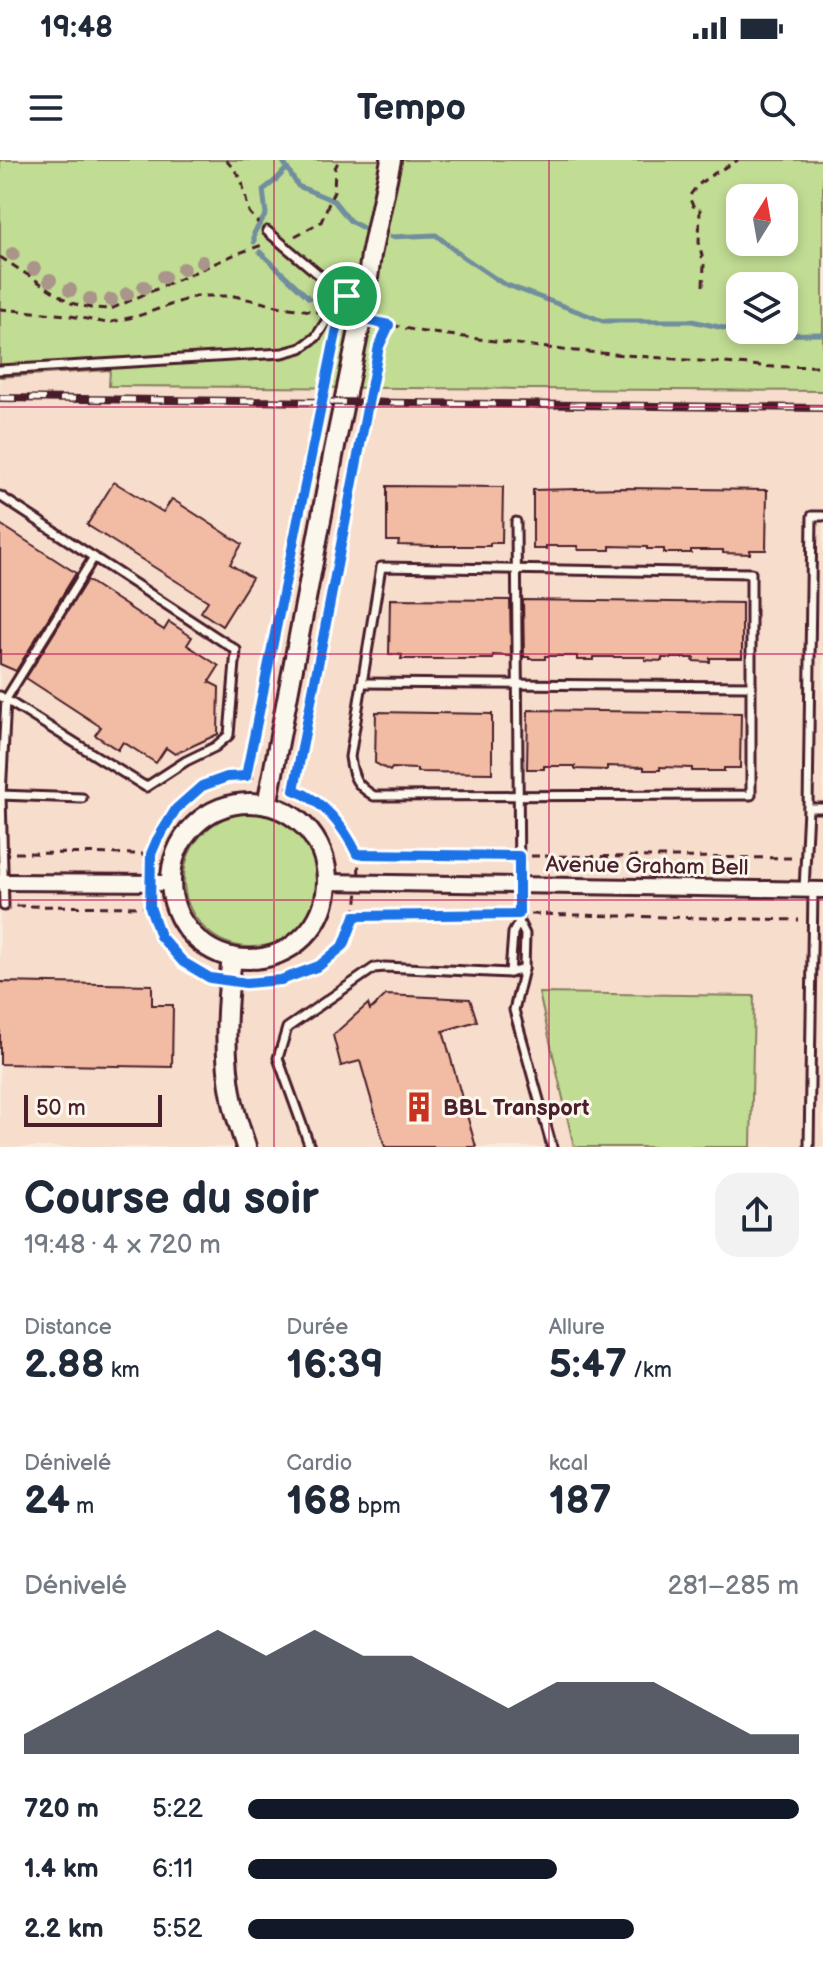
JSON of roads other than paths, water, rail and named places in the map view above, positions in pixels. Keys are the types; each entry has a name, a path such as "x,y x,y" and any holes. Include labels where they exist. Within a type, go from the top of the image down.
{"street":[{"path":"267,805 391,160"},
{"path":"243,803 267,805 286,812 302,824 324,858 327,882 324,903 313,925 297,942 275,954 251,959 232,958 205,945 187,928 175,907 171,883 175,855 184,837 200,820 220,808 243,803"},
{"path":"2,882 171,883"},
{"name":"Avenue Graham Bell","path":"327,882 813,890"},
{"path":"232,958 227,1043 229,1076 232,1099 246,1147"}],"lane":[{"path":"267,231 363,310"},
{"path":"0,370 283,353 301,348 316,337 343,295"},
{"path":"0,496 236,650 229,735 215,747 186,761 146,787 3,698"},
{"path":"809,1147 813,890 805,858 812,516 823,516"},
{"path":"516,522 519,918 525,934 524,969 514,1010 552,1147"},
{"path":"4,906 1,796 3,698 94,557"},
{"path":"381,567 751,573 751,795 374,796 360,787 353,774 350,757 362,683 381,567"},
{"path":"362,683 751,686"},
{"path":"1,796 82,798"},
{"path":"808,808 823,808"},
{"path":"510,973 513,933 519,918"},
{"path":"310,1147 278,1058 287,1028 374,968 510,973 524,969"}],"waterway":[{"path":"282,160 298,186 334,201 350,221 367,230"},
{"path":"254,242 254,233 266,214 263,190 286,169"},
{"path":"391,237 436,235 502,283 603,321 692,321 755,335 823,334"},
{"path":"260,252 309,298"}],"railway":[{"path":"0,398 823,408"}],"place":[{"name":"BBL Transport","path":"419,1107"}]}
